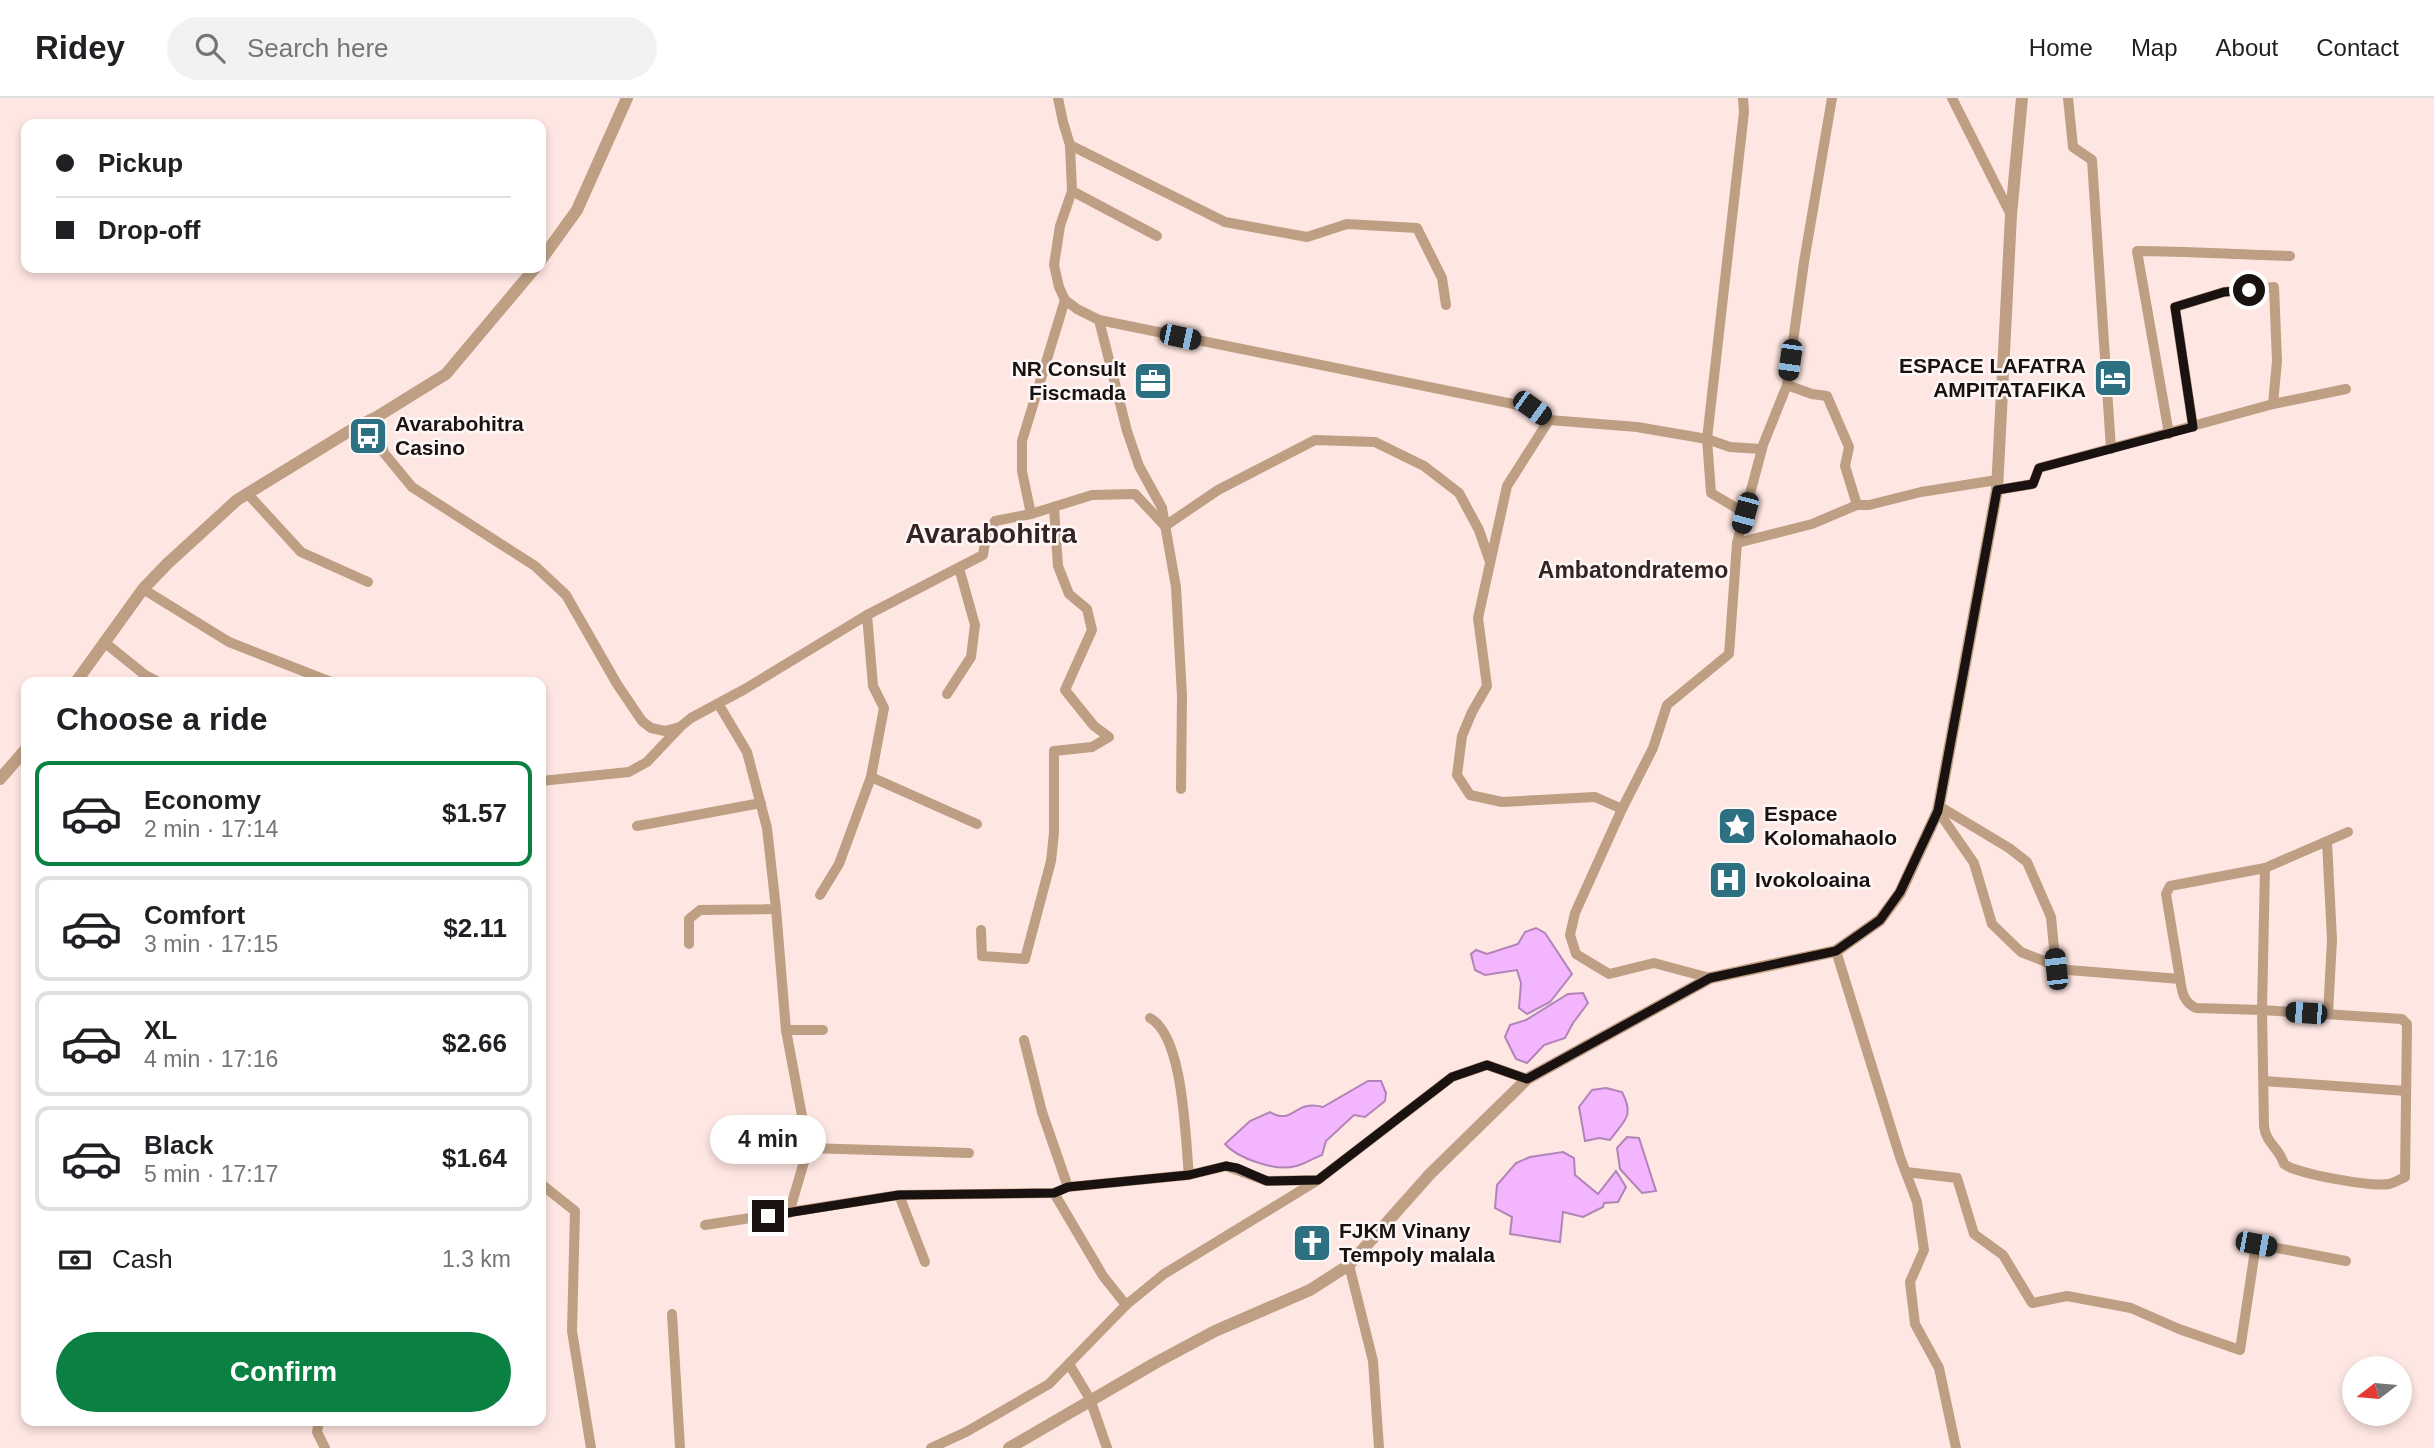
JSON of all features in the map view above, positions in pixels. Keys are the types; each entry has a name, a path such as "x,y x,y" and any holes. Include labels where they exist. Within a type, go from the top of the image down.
{"street":[{"path":"546,253 577,210 627,98"},
{"path":"1058,98 1070,145 1072,191 1060,226 1054,265 1065,300 1077,310 1098,320 1532,408 1549,420 1637,427 1707,439 1730,447 1761,449"},
{"path":"1743,98 1744,112 1707,439 1711,493 1745,513"},
{"path":"1710,978 1654,963 1609,974 1576,954 1570,935 1575,913 1653,748 1667,705 1729,654 1737,543 1761,449 1787,384 1804,262 1832,98"},
{"path":"1952,98 2011,215"},
{"path":"1009,1448 1090,1399 1215,1331 1310,1290 1349,1265 1430,1174 1527,1079 1710,978 1836,951 1880,920 1900,892 1938,809 1997,485 2011,215 2022,98"},
{"path":"2068,98 2073,147 2092,160 2111,449"},
{"path":"1070,145 1225,222 1307,237 1347,224 1417,228 1442,278 1446,305"},
{"path":"1072,191 1157,236"},
{"path":"2169,434 2137,251 2190,250 2231,256 2290,256"},
{"path":"80,677 143,590 167,564 237,500 446,374 531,273"},
{"path":"2193,427 2175,307 2224,292 2274,287 2277,361 2273,404"},
{"path":"1031,514 1022,471 1023,440 1065,300"},
{"path":"1098,320 1139,466 1162,508 1166,526 1176,587 1182,696 1181,789"},
{"path":"1787,384 1812,394 1827,396 1849,447 1845,466 1857,505"},
{"path":"1737,543 1812,524 1857,505 1870,505 1921,492 2033,484 2039,468 2273,404 2346,389"},
{"path":"375,418 384,453 412,487 535,566 566,595 617,684 642,721 665,731 680,727"},
{"path":"1549,420 1507,486 1478,618 1487,686 1462,736 1457,775 1470,795 1502,802 1595,797 1622,809"},
{"path":"1166,526 1217,490 1315,440 1375,442 1424,466 1460,493 1479,530 1489,559"},
{"path":"247,493 301,552 368,582"},
{"path":"546,780 629,772 647,762 691,718 719,705 867,615 982,555 986,536 995,520 1031,514 1092,495 1135,494 1166,526"},
{"path":"981,930 982,956 1024,958 1051,861 1054,833 1054,751 1092,747 1109,737 1094,726 1065,690 1092,630 1087,609 1069,594 1058,566 1054,507"},
{"path":"947,694 971,657 975,625 959,568"},
{"path":"143,590 229,642 318,677"},
{"path":"820,895 839,864 871,777 884,708 873,686 867,615"},
{"path":"104,642 149,677"},
{"path":"719,705 747,751 767,828 786,1030 808,1148 789,1213"},
{"path":"0,779 21,755"},
{"path":"871,777 977,824"},
{"path":"637,826 761,803"},
{"path":"1938,809 2009,848 2026,862 2051,916 2056,969"},
{"path":"1938,809 1975,863 1992,924 2021,951 2049,963 2056,969 2180,979"},
{"path":"2265,868 2262,1010 2265,1137 2277,1148 2284,1164 2302,1172 2367,1183 2390,1184 2405,1177 2405,1020 2262,1010 2196,1008 2188,1004 2183,995 2166,890 2170,886 2195,880 2265,868 2348,832"},
{"path":"2327,842 2332,940 2328,1014"},
{"path":"689,944 689,919 700,910 776,909"},
{"path":"1836,951 1917,1202 1924,1250 1910,1282 1916,1324 1939,1368 1956,1448"},
{"path":"1150,1018 1164,1030 1175,1058 1189,1175"},
{"path":"786,1030 823,1030"},
{"path":"1024,1040 1042,1112 1068,1187"},
{"path":"930,1448 966,1432 1049,1384 1126,1305 1164,1274 1318,1180 1452,1077 1487,1065 1527,1079"},
{"path":"2264,1081 2406,1091"},
{"path":"808,1148 969,1153"},
{"path":"705,1225 899,1195 1054,1193 1068,1187 1189,1175 1226,1166 1267,1181 1318,1180"},
{"path":"1906,1172 1957,1178 1974,1234 2004,1255 2032,1303 2067,1296 2131,1308 2179,1329 2241,1350 2256,1244 2346,1261"},
{"path":"546,1188 575,1211 572,1331 591,1448"},
{"path":"1054,1193 1092,1258 1126,1305"},
{"path":"899,1195 925,1262"},
{"path":"1349,1265 1373,1361 1379,1448"},
{"path":"672,1314 680,1448"},
{"path":"1069,1364 1090,1399 1107,1448"},
{"path":"318,1426 317,1432 325,1448"}],"shaded area":[{"path":"1536,928 1545,933 1572,974 1550,1002 1527,1014 1519,1008 1521,983 1517,970 1485,975 1475,970 1471,954 1476,950 1487,954 1518,944 1525,932"},
{"path":"1583,993 1588,1003 1565,1038 1544,1045 1527,1063 1516,1059 1505,1037 1510,1025 1526,1020 1568,994"},
{"path":"1368,1081 1381,1081 1386,1093 1385,1101 1365,1117 1354,1115 1326,1141 1322,1155 1303,1164 1288,1167 1268,1165 1238,1154 1225,1144 1250,1121 1270,1112 1285,1116 1306,1106 1323,1107"},
{"path":"1606,1088 1622,1092 1628,1113 1610,1140 1599,1138 1585,1141 1579,1107 1592,1090"},
{"path":"1627,1137 1639,1138 1656,1191 1642,1193 1620,1169 1617,1148"},
{"path":"1563,1152 1574,1158 1575,1175 1598,1194 1616,1171 1626,1187 1618,1202 1604,1203 1603,1207 1583,1217 1563,1212 1560,1242 1510,1234 1512,1217 1495,1208 1497,1185 1516,1163 1530,1157"}],"place":[{"name":"ESPACE LAFATRA AMPITATAFIKA","path":"2113,378"},
{"name":"NR Consult Fiscmada","path":"1153,381"},
{"name":"Avarabohitra Casino","path":"368,436"},
{"name":"Espace Kolomahaolo","path":"1737,826"},
{"name":"Ivokoloaina","path":"1728,880"},
{"name":"FJKM Vinany Tempoly malala","path":"1312,1243"}],"district":[{"name":"Avarabohitra","path":"991,533"},
{"name":"Ambatondratemo","path":"1633,570"}],"route":[{"path":"768,1216 899,1195 1054,1193 1068,1187 1189,1175 1226,1166 1267,1181 1318,1180 1452,1077 1487,1065 1527,1079 1710,978 1836,951 1862,935 1880,920 1900,892 1938,811 1997,490 2033,484 2039,468 2193,427 2175,307 2224,292 2249,290"}]}
